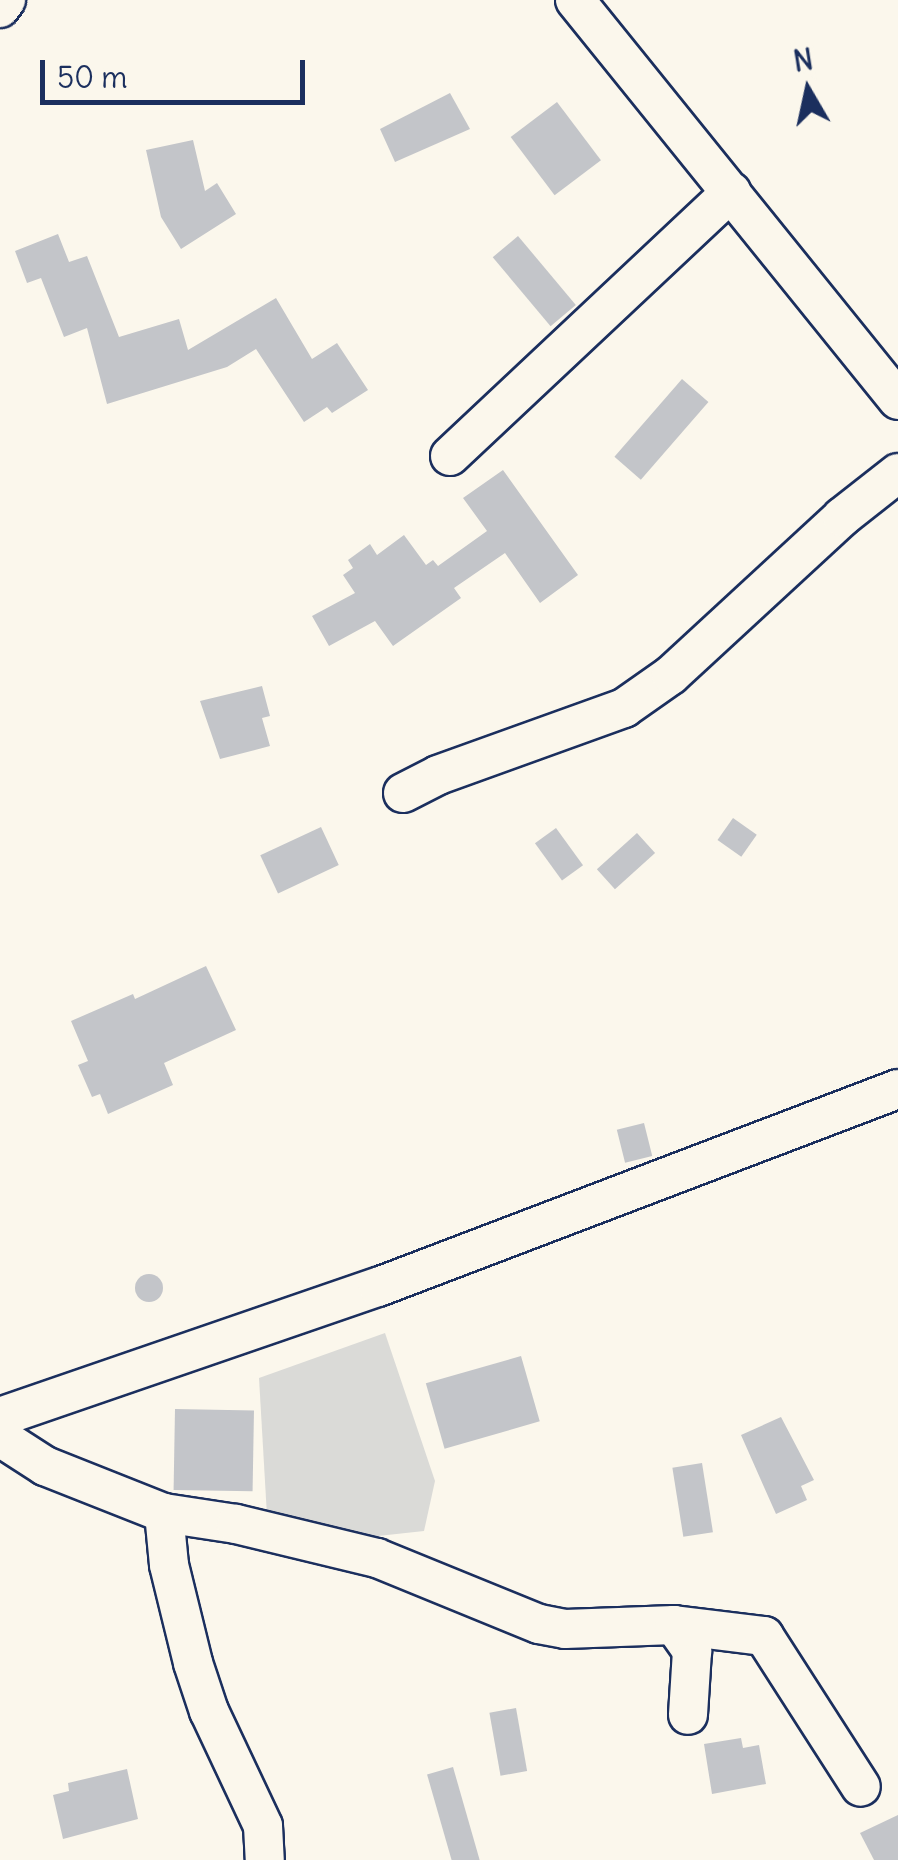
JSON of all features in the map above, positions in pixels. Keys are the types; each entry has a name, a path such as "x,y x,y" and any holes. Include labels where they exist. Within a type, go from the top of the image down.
{"street":[{"path":"0,8 6,0"},
{"path":"575,0 898,400"},
{"path":"450,456 731,192"},
{"path":"403,793 438,775 624,708 671,675 842,517 898,473"},
{"path":"0,1417 378,1287 898,1089"},
{"path":"0,1437 45,1466 164,1512 236,1524 376,1558 539,1624 565,1629 674,1624 764,1636 860,1787"},
{"path":"164,1512 170,1564 193,1663 209,1711 263,1826 265,1860"},
{"path":"674,1624 692,1652 688,1715"}],"shaded area":[{"path":"385,1333 435,1481 424,1531 332,1541 267,1516 259,1378"}],"building":[{"path":"450,93 470,129 395,162 380,129"},
{"path":"557,102 601,160 555,195 511,137"},
{"path":"193,140 205,191 217,183 236,214 181,249 161,217 146,150"},
{"path":"58,234 69,262 87,256 119,337 179,319 188,350 276,298 312,359 337,343 368,390 332,413 327,407 304,422 256,349 227,367 107,404 87,328 64,337 41,278 27,283 15,251"},
{"path":"518,236 576,305 551,326 493,257"},
{"path":"682,379 708,402 641,480 614,457"},
{"path":"503,470 578,575 540,603 505,553 454,588 461,598 393,646 375,621 329,646 312,616 355,593 343,575 353,568 348,560 370,544 377,555 404,535 426,565 433,560 438,566 487,531 463,498"},
{"path":"262,686 270,716 262,718 270,746 220,759 200,701"},
{"path":"733,818 757,835 741,857 718,840"},
{"path":"321,827 339,865 278,893 260,855"},
{"path":"556,828 583,865 562,880 535,843"},
{"path":"637,833 655,853 615,889 597,869"},
{"path":"206,966 236,1030 164,1063 173,1085 108,1114 100,1094 92,1097 78,1065 88,1061 71,1021 133,994 135,999"},
{"path":"644,1123 652,1156 625,1163 617,1130"},
{"path":"149,1274 159,1278 163,1288 159,1298 149,1302 139,1298 135,1288 139,1278"},
{"path":"521,1356 540,1421 445,1449 426,1383"},
{"path":"175,1409 254,1410 253,1491 174,1490"},
{"path":"781,1417 814,1480 801,1486 807,1500 776,1514 741,1435"},
{"path":"702,1463 713,1532 683,1537 672,1468"},
{"path":"516,1708 527,1771 501,1776 489,1713"},
{"path":"741,1738 743,1748 759,1745 766,1784 712,1794 704,1744"},
{"path":"453,1767 480,1860 452,1860 427,1774"},
{"path":"127,1769 138,1819 63,1839 53,1795 69,1791 68,1783"},
{"path":"898,1815 898,1860 874,1860 860,1833"}]}
